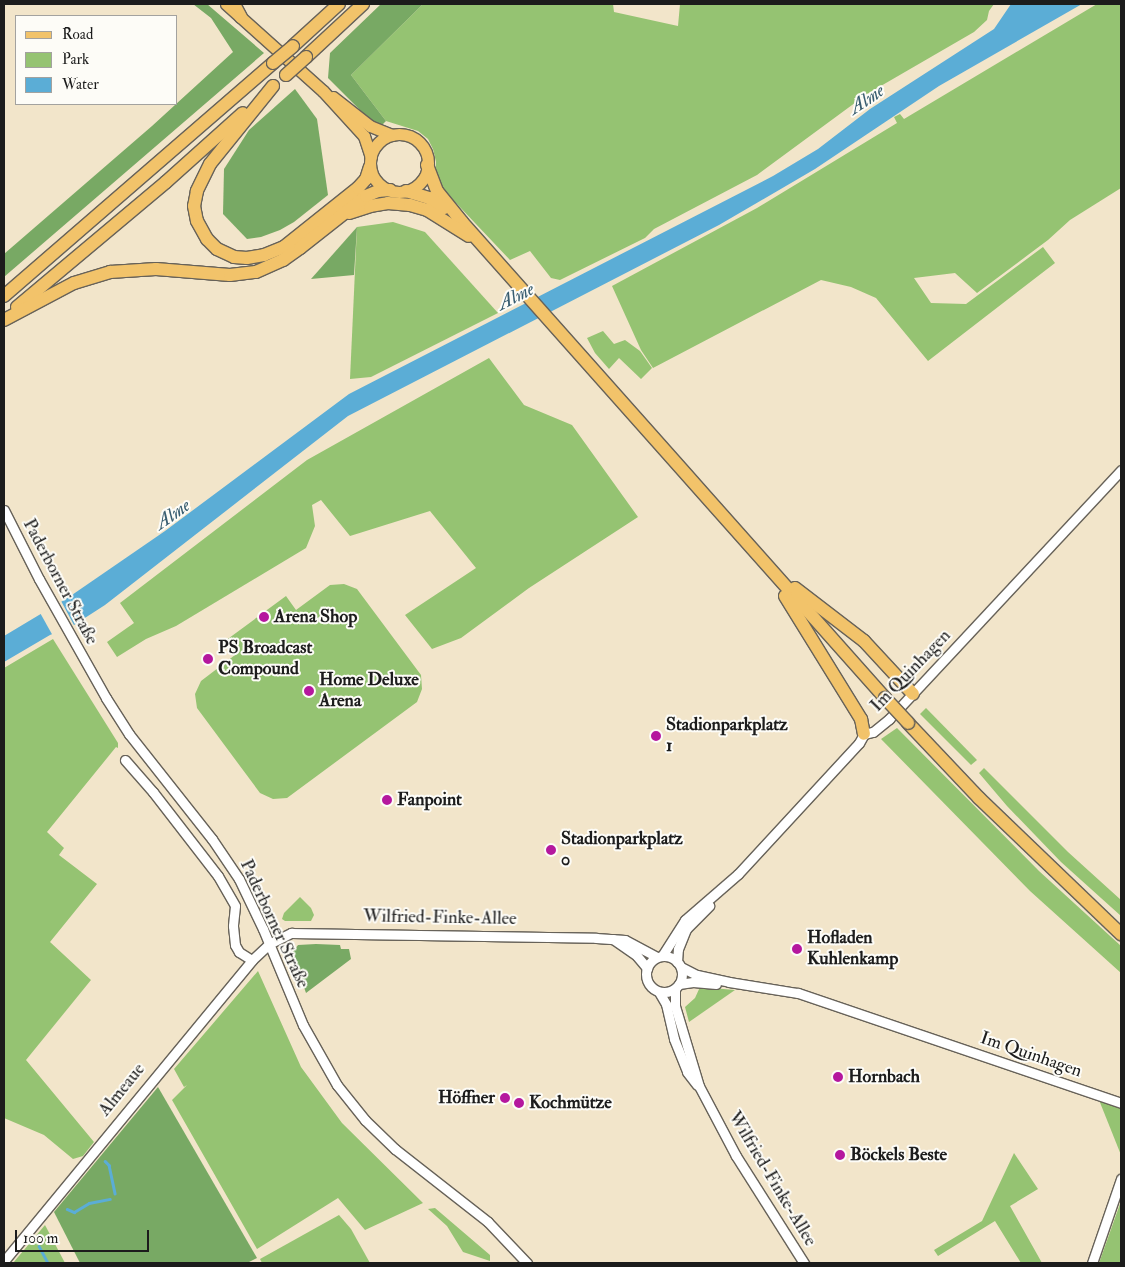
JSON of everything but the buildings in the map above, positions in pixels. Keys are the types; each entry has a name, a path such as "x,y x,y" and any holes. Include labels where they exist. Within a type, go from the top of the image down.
{"highway":[{"path":"234,4 242,17"},
{"path":"4,296 339,4"},
{"path":"4,319 166,182 364,4"},
{"path":"273,86 210,164 197,191 194,206 197,221 207,238 218,249 234,257 247,258 264,255 284,247 358,188 366,179 370,162"},
{"path":"427,165 437,190 462,222 885,698 979,798 1121,934"},
{"path":"4,319 74,283 110,272 156,269 230,275 256,272 283,260 366,196 378,191 390,190"},
{"path":"406,191 430,198 462,222"},
{"path":"337,218 370,206 388,203 410,205 427,210 482,245"},
{"path":"760,559 824,612 864,642 913,694"},
{"path":"760,559 811,635 840,688 863,722 864,734"}],"main road":[{"path":"226,4 323,91 364,136 376,181 390,190 406,191 420,182 427,165 423,149 416,140 403,135 392,135 370,126 350,108 323,91"},
{"path":"370,162 379,142 392,135"}],"street":[{"name":"Im Quinhagen","path":"1121,470 913,694 878,728 864,734 859,743 686,930 678,949 679,964 697,975 798,993 1121,1103"},
{"name":"Paderborner Straße","path":"4,510 80,656 129,734 229,862 248,897 303,1025 329,1073 346,1097 395,1149 488,1222 527,1263"},
{"name":"Paderborner Straße","path":"125,760 178,823 218,876 235,906 233,926 235,945 239,952 252,960"},
{"name":"Im Quinhagen","path":"660,957 685,920 722,890"},
{"name":"Wilfried-Finke-Allee","path":"269,944 291,933 302,932 613,939 625,940 660,957"},
{"path":"613,939 637,956 647,968 647,981 650,987 658,992 668,992 677,987 682,976 679,964 670,957 660,957 647,968"},
{"name":"Almeaue","path":"4,1261 252,960 269,944"},
{"name":"Im Quinhagen","path":"677,987 729,982"},
{"name":"Wilfried-Finke-Allee","path":"677,987 675,1006 699,1086 736,1156 804,1263"},
{"name":"Wilfried-Finke-Allee","path":"658,992 666,1004 674,1039 686,1072 699,1086"},
{"path":"1092,1263 1121,1179"}],"green space":[{"path":"193,4 207,4 264,53 4,277 4,254 175,105 178,105 178,102 233,52 211,18"},
{"path":"381,4 423,4 351,75 386,121 382,125 375,123 365,115 328,78 330,53"},
{"path":"423,4 613,4 614,12 678,26 680,4 994,4 989,11 987,20 974,32 867,94 757,175 654,229 645,238 560,280 551,278 530,251 510,260 440,186 435,175 436,162 433,149 428,139 418,131 386,121 351,75"},
{"path":"1097,4 1121,4 1121,188 1070,220 1048,240 977,293 955,273 914,278 931,303 966,304 1043,247 1055,263 928,361 876,298 851,287 821,280 653,368 641,350 612,286 757,208 897,123 894,117 900,114 904,119"},
{"path":"295,89 317,119 328,195 294,222 280,230 261,237 247,239 223,214 224,169 249,130"},
{"path":"393,222 425,232 498,313 371,377 350,379 357,227"},
{"path":"357,227 354,275 311,279"},
{"path":"603,331 614,344 625,340 640,351 652,368 641,379 619,358 609,369 595,353 587,338"},
{"path":"489,358 524,405 572,425 638,517 529,588 461,638 432,649 405,615 476,568 430,511 350,536 321,500 312,505 315,526 306,548 176,626 146,639 117,657 107,642 134,623 120,603 307,460"},
{"name":"Home Deluxe Arena","path":"344,584 357,589 421,675 422,689 417,702 287,798 273,799 260,793 197,708 195,694 201,681 235,655 225,641 286,596 296,610 330,585"},
{"path":"53,639 118,743 118,748 116,747 47,832 64,848 59,855 97,884 50,942 91,980 26,1060 94,1142 83,1156 73,1159 44,1135 4,1118 4,668"},
{"path":"926,708 977,760 971,765 920,714"},
{"path":"897,728 1039,871 1121,946 1121,973 1030,891 881,739"},
{"path":"984,768 1068,852 1121,900 1121,916 1061,862 1007,806 979,773"},
{"path":"300,897 311,908 314,915 311,921 285,921 282,919 284,913"},
{"path":"298,945 340,945 341,949 349,949 351,959 306,993 292,953"},
{"path":"258,971 301,1067 342,1123 423,1203 365,1230 338,1198 257,1249 172,1100 187,1085 184,1087 174,1069"},
{"path":"700,987 735,990 689,1022 685,1007 695,998"},
{"path":"158,1087 257,1258 247,1263 80,1263 54,1212"},
{"path":"1099,1100 1121,1108 1121,1155"},
{"path":"1014,1153 1038,1189 1010,1206 1042,1263 1021,1263 995,1221 938,1256 934,1250 982,1221"},
{"path":"1121,1201 1121,1263 1099,1263"},
{"path":"435,1208 490,1255 490,1261 463,1252 447,1226 428,1209"},
{"path":"339,1215 351,1229 370,1263 262,1263 260,1259"},
{"path":"45,1225 65,1263 13,1263"}],"water":[{"path":"1011,4 1082,4 939,86 815,169 719,225 348,416 105,605 74,625 50,635 4,662 4,636 69,597 165,531 349,394 773,176 818,149 870,109 994,29"}],"pier":[{"path":"60,599 75,627 53,636 39,611"}],"waterway":[{"path":"105,1161 109,1165 115,1193"},
{"path":"67,1209 74,1212 89,1203 110,1199"},
{"path":"39,1246 48,1263"}],"place":[{"name":"Arena Shop","path":"264,617"},
{"name":"PS Broadcast Compound","path":"208,659"},
{"name":"Home Deluxe Arena","path":"309,691"},
{"name":"Stadionparkplatz 1","path":"656,736"},
{"name":"Fanpoint","path":"387,800"},
{"name":"Stadionparkplatz 0","path":"551,850"},
{"name":"Hofladen Kuhlenkamp","path":"797,949"},
{"name":"Hornbach","path":"838,1077"},
{"name":"Höffner","path":"505,1098"},
{"name":"Kochmütze","path":"519,1103"},
{"name":"Böckels Beste","path":"840,1155"}],"water label":[{"name":"Alme","path":"867,100"},
{"name":"Alme","path":"516,297"},
{"name":"Alme","path":"173,515"}]}
